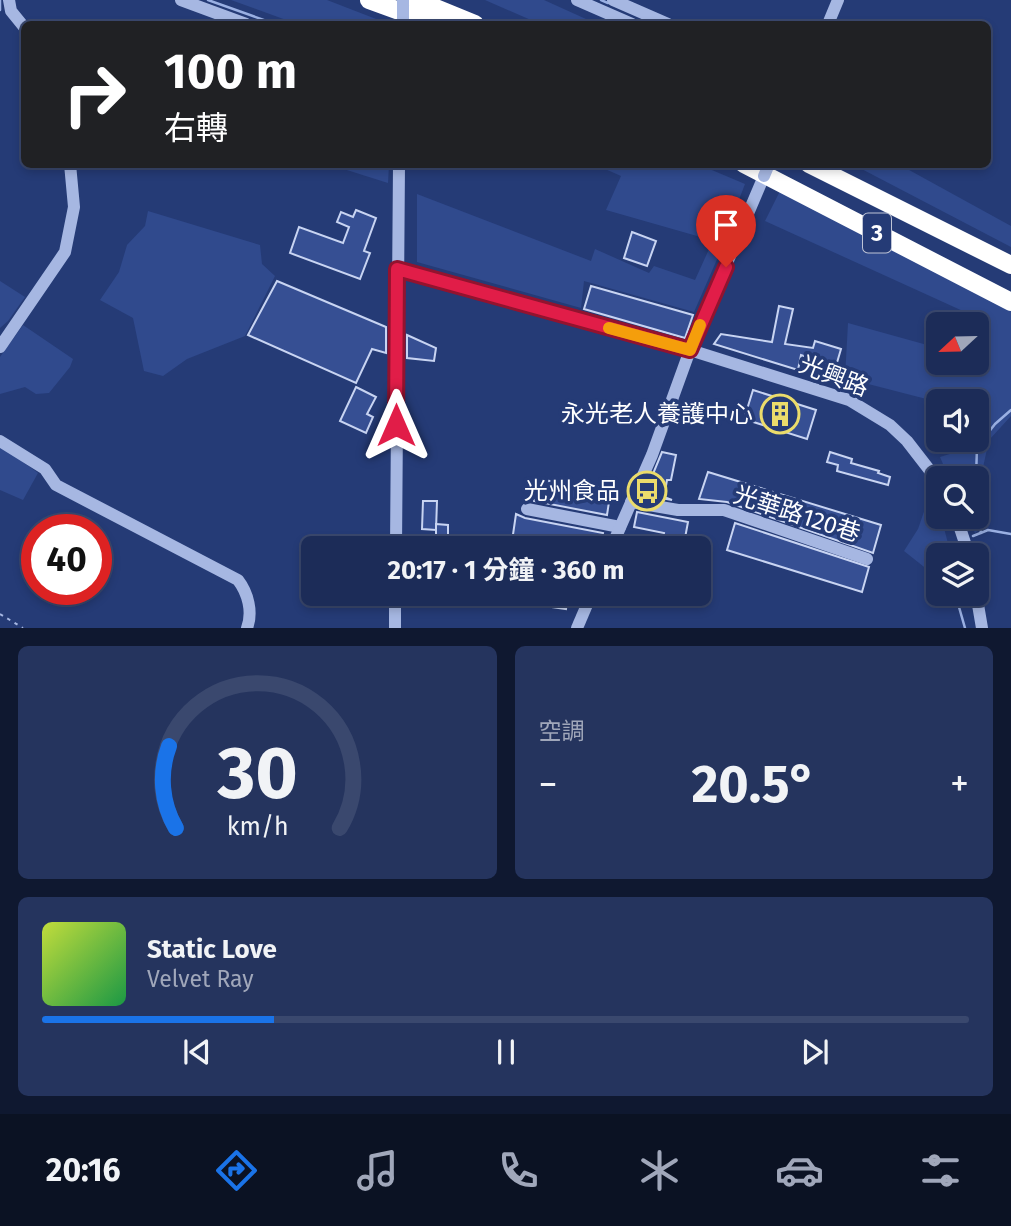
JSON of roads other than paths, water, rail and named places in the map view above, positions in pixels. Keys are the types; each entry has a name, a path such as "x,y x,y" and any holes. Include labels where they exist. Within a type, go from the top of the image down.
{"highway":[{"path":"369,0 427,21"},
{"path":"416,0 468,21"},
{"name":"3","path":"752,168 1011,302"},
{"name":"3","path":"817,168 1011,265"}],"street":[{"path":"181,0 238,21"},
{"path":"403,0 403,21"},
{"path":"577,0 625,21"},
{"path":"613,0 661,21"},
{"path":"829,21 838,0"},
{"path":"7,8 21,24"},
{"path":"0,347 65,252 74,207 70,168"},
{"path":"396,536 399,168"},
{"path":"616,536 652,455 690,350 767,168"},
{"name":"光興路","path":"397,269 690,350 849,400 890,425 926,466"},
{"path":"0,441 45,469 56,485 238,580 247,591 250,621 247,628"},
{"name":"光華路120巷","path":"631,502 678,510 724,510 867,559"},
{"path":"527,509 620,527"},
{"path":"395,606 395,628"},
{"path":"577,628 586,606"},
{"path":"978,606 982,628"}],"waterway":[{"path":"0,0 0,10"},
{"path":"208,0 267,21"},
{"path":"601,0 608,3"},
{"path":"976,466 977,447 995,424 1011,410"},
{"path":"981,529 981,533"},
{"path":"973,536 988,530 1011,534"},
{"path":"959,606 965,628"}],"place":[{"name":"永光老人養護中心","path":"780,414"},
{"name":"光州食品","path":"647,491"}]}
